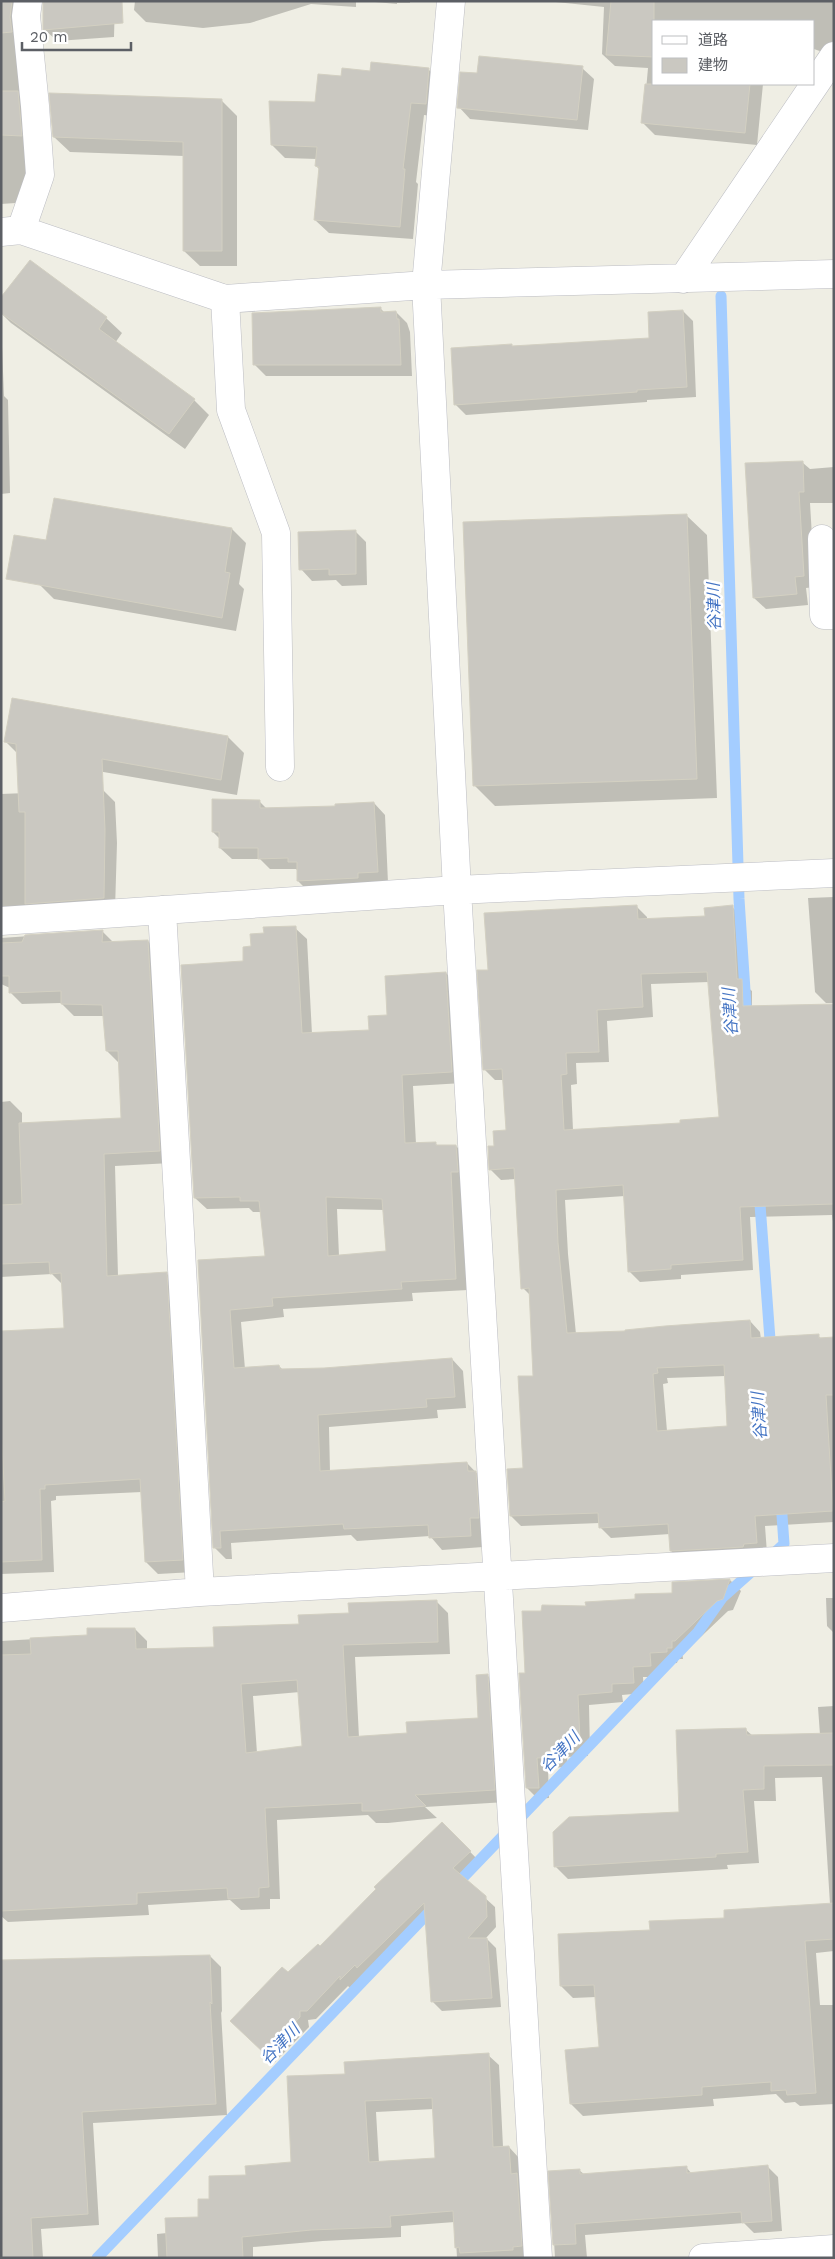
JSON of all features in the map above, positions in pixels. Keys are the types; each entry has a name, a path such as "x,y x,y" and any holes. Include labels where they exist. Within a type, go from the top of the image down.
{"street":[{"path":"28,1 26,16 40,175 11,231 225,299 426,285 834,274"},
{"path":"451,1 426,285 457,890 538,2258"},
{"path":"815,84 834,56"},
{"path":"682,279 814,85"},
{"path":"225,299 231,410 276,533 280,767"},
{"path":"822,539 824,615 834,615"},
{"path":"1,922 457,890 834,873"},
{"path":"162,910 200,1592"},
{"path":"1,1608 200,1592 498,1574 834,1558"},
{"path":"704,2258 834,2249"}],"building":[{"path":"1,1 12,1 10,17 12,32 1,33"},
{"path":"43,1 122,1 123,23 43,30"},
{"path":"611,1 654,1 652,57 606,55"},
{"path":"479,56 583,66 577,120 457,108 460,72 477,73"},
{"path":"371,62 429,68 426,104 411,103 403,169 405,169 400,227 314,220 319,167 315,166 317,147 271,145 269,101 315,102 318,74 341,76 342,68 370,71"},
{"path":"645,84 750,85 745,133 641,123"},
{"path":"1,91 18,91 22,136 1,135"},
{"path":"49,93 222,99 222,251 183,251 183,142 53,137"},
{"path":"30,260 107,317 99,329 195,399 169,434 1,313 1,297"},
{"path":"381,307 381,312 396,311 397,319 399,319 401,365 253,365 252,313"},
{"path":"683,310 687,387 454,405 451,348 649,338 648,312"},
{"path":"803,461 804,492 799,492 804,576 795,577 797,594 753,598 745,463"},
{"path":"54,498 232,528 225,572 230,573 222,618 6,579 14,535 46,540"},
{"path":"687,514 697,779 473,786 463,522"},
{"path":"356,530 356,574 329,575 329,569 299,570 298,532"},
{"path":"12,698 228,736 221,780 102,759 105,830 104,898 25,904 25,812 19,812 16,744 4,742"},
{"path":"212,799 260,800 260,808 335,806 335,804 374,802 378,872 358,873 358,878 297,881 297,862 288,862 288,858 258,859 258,848 219,848 219,832 212,832"},
{"path":"637,905 638,919 705,916 704,908 733,905 737,979 742,979 743,1006 834,1004 834,1204 740,1207 743,1260 671,1265 671,1269 628,1272 623,1185 556,1190 558,1243 567,1333 625,1331 750,1320 751,1338 819,1334 819,1338 834,1337 834,1395 826,1395 833,1511 755,1516 757,1543 744,1544 743,1547 670,1551 668,1524 599,1528 598,1513 510,1516 507,1469 523,1468 518,1376 533,1376 529,1288 521,1289 514,1168 489,1170 488,1146 494,1146 493,1131 506,1130 502,1069 483,1070 477,970 488,970 484,913","holes":["707,972 719,1117 680,1120 680,1123 564,1130 561,1075 567,1074 566,1053 599,1052 597,1010 643,1007 641,974","724,1365 727,1426 657,1431 653,1374 658,1373 657,1368"]},
{"path":"296,926 302,1033 369,1030 368,1016 387,1015 385,976 446,972 452,1072 402,1075 405,1143 436,1142 436,1145 456,1145 458,1172 451,1172 456,1279 401,1282 402,1289 272,1298 273,1306 230,1310 234,1368 279,1365 280,1369 324,1368 452,1358 455,1397 426,1399 427,1407 318,1415 320,1471 467,1462 468,1471 476,1471 479,1518 470,1518 471,1536 429,1538 428,1525 344,1529 343,1524 220,1531 221,1548 213,1548 198,1260 265,1256 259,1201 240,1201 240,1197 194,1198 181,965 243,961 243,947 251,946 250,934 264,933 263,927","holes":["326,1197 382,1199 386,1251 328,1256"]},
{"path":"103,930 102,942 148,940 160,1151 104,1154 107,1276 167,1272 183,1560 145,1562 140,1479 45,1485 45,1489 40,1489 42,1560 1,1562 1,1502 5,1501 1,1426 1,1331 64,1328 61,1273 50,1274 49,1262 1,1264 1,1205 22,1204 19,1123 121,1118 118,1051 106,1051 102,1005 61,1004 61,991 9,993 9,976 1,976 1,943 22,942 25,935"},
{"path":"730,1579 723,1599 717,1601 675,1641 672,1641 672,1648 667,1648 667,1652 650,1653 651,1666 633,1667 634,1683 612,1684 612,1692 578,1695 580,1741 577,1741 578,1746 557,1747 558,1757 537,1758 539,1788 526,1788 519,1673 525,1673 522,1611 541,1611 542,1605 586,1606 585,1602 635,1599 635,1594 672,1593 672,1582"},
{"path":"437,1600 438,1642 343,1645 348,1737 407,1733 406,1722 478,1718 476,1675 488,1674 495,1790 415,1795 426,1806 375,1811 362,1811 362,1803 265,1808 269,1887 259,1888 259,1897 228,1899 227,1888 137,1893 137,1904 1,1911 1,1655 31,1654 30,1638 87,1635 87,1628 135,1628 136,1649 214,1647 213,1627 299,1624 298,1615 349,1613 348,1603","holes":["297,1680 302,1746 246,1753 241,1684"]},
{"path":"746,1728 747,1735 834,1733 834,1765 764,1766 764,1789 743,1790 748,1852 716,1854 716,1857 554,1867 553,1832 569,1817 679,1812 676,1730"},
{"path":"442,1822 471,1851 453,1868 486,1896 487,1917 468,1938 487,1938 492,1998 431,2002 424,1903 357,1968 355,1965 340,1980 340,1976 307,2011 300,2011 300,2017 265,2054 230,2021 282,1967 288,1972 318,1944 320,1946 376,1889 374,1887"},
{"path":"834,1903 834,1939 805,1941 816,2093 787,2095 786,2090 771,2091 771,2082 702,2087 702,2095 570,2104 565,2050 599,2047 594,1985 560,1986 558,1934 650,1930 649,1921 724,1918 724,1910"},
{"path":"210,1955 212,2004 210,2002 216,2104 82,2112 88,2214 31,2218 33,2258 1,2258 1,1960"},
{"path":"489,2053 493,2147 509,2146 511,2174 517,2173 522,2246 513,2247 513,2250 460,2253 459,2247 455,2248 453,2211 390,2216 391,2227 311,2230 242,2237 243,2258 167,2258 165,2218 198,2217 198,2199 209,2199 209,2176 246,2175 245,2166 291,2162 287,2076 345,2074 344,2062","holes":["432,2098 435,2158 369,2162 365,2101"]},
{"path":"768,2165 772,2221 742,2223 741,2212 575,2224 576,2244 553,2245 548,2171 580,2169 580,2174 687,2166 687,2173"}],"waterway":[{"name":"谷津川","path":"721,296 739,899 747,1021"},
{"name":"谷津川","path":"759,1191 771,1353"},
{"name":"谷津川","path":"771,1556 784,1544 781,1501"},
{"name":"谷津川","path":"453,1888 698,1632 722,1598 758,1566"},
{"name":"谷津川","path":"97,2258 435,1906"}]}
